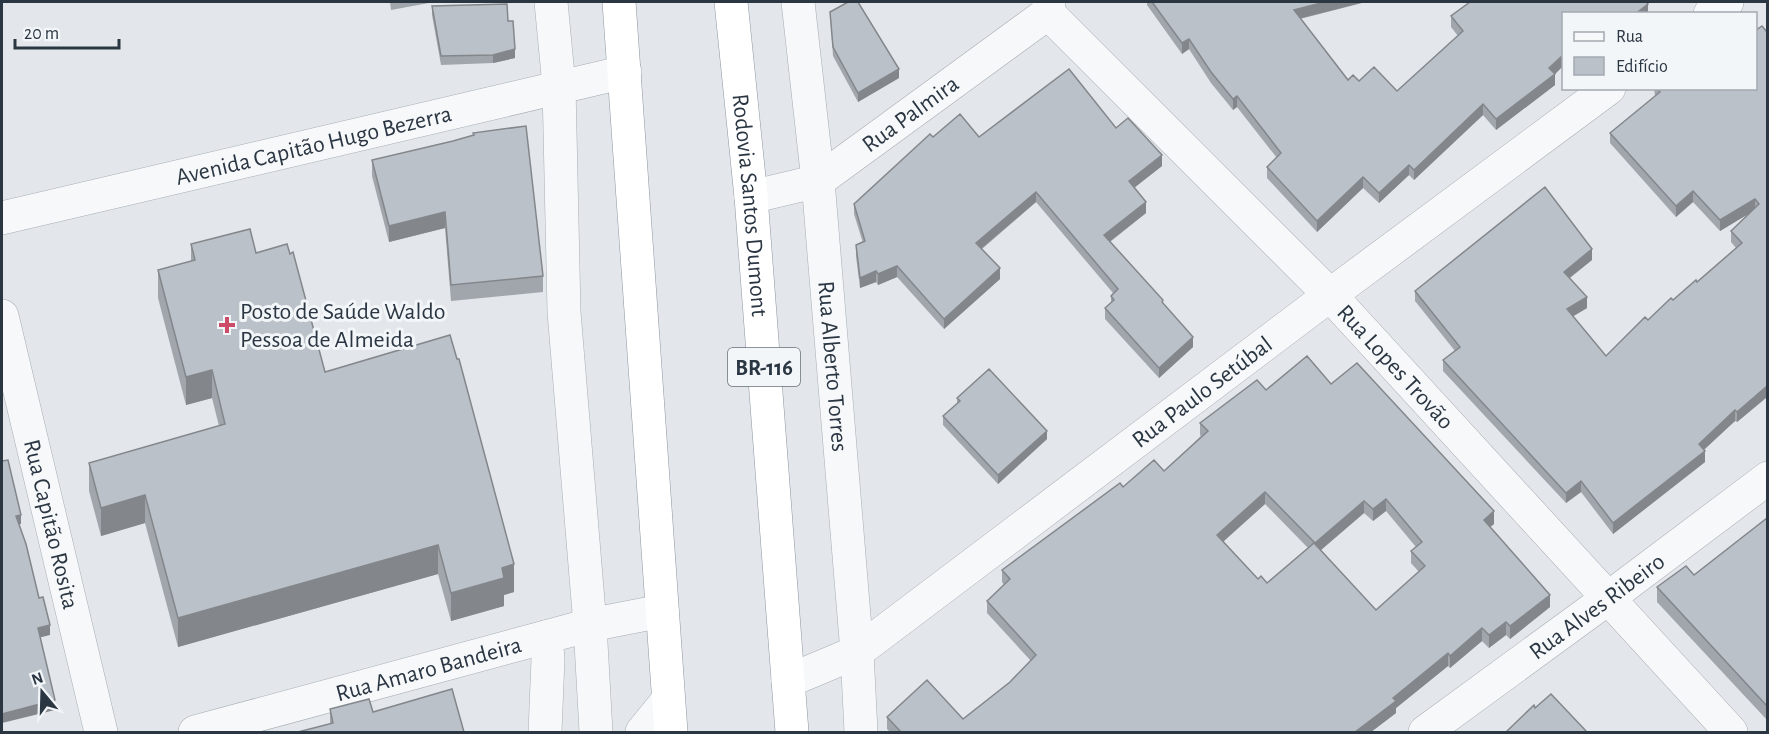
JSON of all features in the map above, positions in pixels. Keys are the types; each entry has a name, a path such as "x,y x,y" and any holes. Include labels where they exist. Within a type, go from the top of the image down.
{"highway":[{"path":"619,2 670,732"},
{"name":"Rodovia Santos Dumont","path":"731,2 751,197 792,732"}],"street":[{"path":"551,2 559,86 564,312 590,625 596,732"},
{"name":"Rua Alberto Torres","path":"798,2 818,181 857,652 861,732"},
{"path":"1713,12 1727,2"},
{"name":"Rua Palmira","path":"751,197 818,181 1049,7"},
{"name":"Rua Lopes Trovão","path":"1049,7 1330,295 1731,732"},
{"name":"Avenida Capitão Hugo Bezerra","path":"2,218 625,72"},
{"name":"Rua Paulo Setúbal","path":"788,681 857,652 1606,90"},
{"name":"Rua Capitão Rosita","path":"2,316 101,732"},
{"name":"Rua Alves Ribeiro","path":"1425,732 1767,478"},
{"name":"Rua Amaro Bandeira","path":"195,732 590,625 662,610"},
{"path":"545,732 548,659 546,637"},
{"path":"642,732 668,700"}],"building":[{"path":"848,2 858,2 899,69 858,93 833,47 830,12"},
{"path":"1152,2 1325,2 1294,10 1348,80 1353,75 1359,81 1374,67 1397,91 1463,31 1451,16 1470,2 1646,2 1648,4 1638,12 1562,12 1562,56 1549,68 1555,74 1496,119 1483,104 1414,170 1409,165 1379,193 1363,177 1317,221 1267,167 1281,153 1237,96 1233,99 1211,72 1189,39 1182,43"},
{"path":"507,4 508,21 513,21 515,49 493,55 441,56 432,6"},
{"path":"1762,26 1767,32 1767,386 1737,412 1735,410 1699,444 1705,451 1613,523 1581,481 1566,493 1443,360 1460,347 1415,291 1545,187 1592,249 1564,272 1587,297 1567,309 1606,356 1645,317 1648,320 1671,298 1673,300 1696,280 1697,282 1742,243 1731,231 1759,204 1755,199 1720,220 1693,191 1676,206 1610,133 1660,92 1658,90 1757,90 1757,30"},
{"path":"1069,69 1116,128 1128,118 1162,155 1129,181 1146,202 1104,235 1193,337 1159,368 1105,308 1114,300 1111,296 1118,289 1036,192 976,243 1000,268 944,319 897,266 860,278 856,245 865,241 854,204 930,134 933,137 960,114 979,137"},
{"path":"526,126 543,276 451,285 445,212 389,226 372,160 453,141 474,135 473,133"},
{"path":"250,229 256,253 287,244 290,254 293,252 325,372 450,335 457,359 459,359 514,564 502,568 504,578 451,593 438,545 178,618 145,495 101,508 89,463 225,424 212,370 186,377 158,270 195,260 191,244"},
{"path":"1307,356 1331,384 1357,363 1494,511 1484,520 1550,595 1510,626 1506,622 1489,635 1482,628 1450,656 1448,653 1393,698 1396,701 1355,732 901,732 887,717 927,680 963,719 1010,682 1036,655 987,601 1010,579 1002,570 1120,483 1123,487 1154,460 1164,471 1208,431 1200,423 1257,380 1266,390","holes":["1265,492 1315,543 1364,501 1373,509 1386,499 1422,542 1411,551 1425,566 1376,610 1314,543 1267,583 1261,576 1258,579 1217,535"]},
{"path":"989,369 1047,431 998,475 943,416 960,401 957,398"},
{"path":"8,460 21,515 16,516 26,544 39,598 43,597 50,625 38,628 55,700 2,714 2,461"},
{"path":"1767,518 1767,706 1657,587 1686,566 1694,575"},
{"path":"452,689 464,732 298,732 333,723 330,709 369,699 373,712"},
{"path":"1551,694 1587,732 1506,732 1534,705 1535,708"}],"place":[{"name":"Posto de Saúde Waldo Pessoa de Almeida","path":"227,325"}]}
